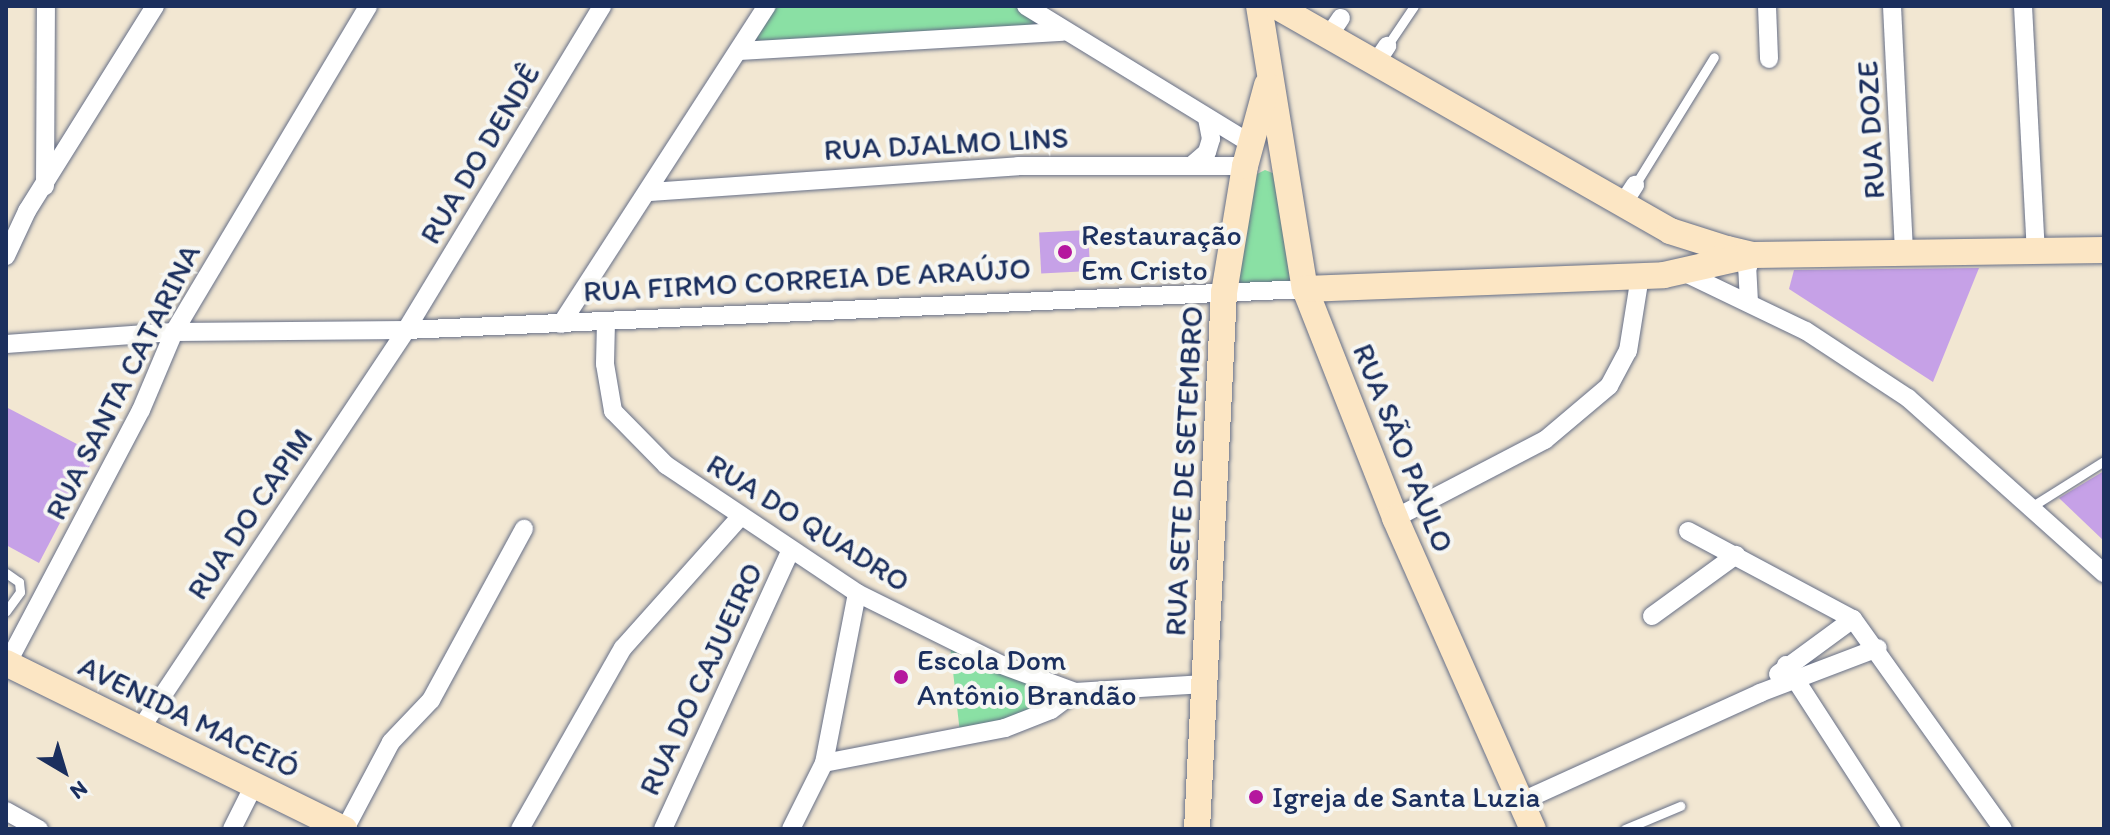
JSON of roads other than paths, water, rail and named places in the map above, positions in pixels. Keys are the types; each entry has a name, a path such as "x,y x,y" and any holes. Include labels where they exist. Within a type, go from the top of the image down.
{"street":[{"path":"45,186 46,6"},
{"path":"6,256 155,6"},
{"name":"RUA SANTA CATARINA","path":"6,664 141,410 174,332 368,6"},
{"name":"RUA DO DENDÊ","path":"406,330 602,6"},
{"path":"561,324 650,192 767,6"},
{"path":"1026,6 1062,32 1207,118 1248,155 1265,153 1284,167"},
{"name":"RUA SÃO PAULO","path":"1259,6 1305,289 1395,518 1533,829"},
{"name":"RUA FIRMO CORREIA DE ARAÚJO","path":"1276,6 1332,22 1381,55 1629,195 1670,231 1753,255"},
{"path":"1767,6 1769,59"},
{"name":"RUA DOZE","path":"1892,6 1904,252"},
{"path":"2023,6 2036,250"},
{"path":"1265,41 1332,22"},
{"path":"740,51 1062,32"},
{"name":"RUA SETE DE SETEMBRO","path":"1197,829 1224,293 1248,155 1270,74"},
{"path":"1191,166 1207,152 1211,139 1207,118"},
{"name":"RUA DJALMO LINS","path":"650,192 989,167 1191,166 1248,155"},
{"path":"1395,518 1490,472 1582,413 1609,386 1674,254 1670,231"},
{"name":"RUA FIRMO CORREIA DE ARAÚJO","path":"6,344 174,332 406,330 561,324 1663,274 1753,255 2104,250"},
{"path":"1749,302 1747,269 1753,255"},
{"path":"1663,274 1749,302 1908,398 2104,573"},
{"name":"RUA DO QUADRO","path":"606,322 605,364 613,411 666,465 790,552 857,593 1002,665 1075,692"},
{"name":"RUA DO CAPIM","path":"141,728 406,330"},
{"path":"520,829 623,648 740,517"},
{"path":"344,829 391,742 431,700 524,529"},
{"path":"1688,531 1853,619 1878,648 2003,829"},
{"name":"RUA DO CAJUEIRO","path":"663,829 790,552"},
{"path":"1652,616 1736,555"},
{"path":"791,829 824,763 857,593"},
{"path":"1520,802 1760,693 1791,672 1853,619"},
{"path":"1791,672 1878,648"},
{"name":"AVENIDA MACEIÓ","path":"6,664 344,829"},
{"path":"1791,672 1892,829"},
{"path":"824,763 1005,728 1051,710 1075,692 1205,684"},
{"path":"232,829 254,785"},
{"path":"6,811 39,829"}],"lane":[{"path":"1381,55 1414,6"},
{"path":"1629,195 1714,57"},
{"path":"2031,507 2104,461"},
{"path":"6,573 19,582 20,592 6,611"},
{"path":"1625,829 1680,806"}],"place":[{"name":"Restauração Em Cristo","path":"1065,252"},
{"name":"Escola Dom Antônio Brandão","path":"901,677"},
{"name":"Igreja de Santa Luzia","path":"1256,797"}]}
